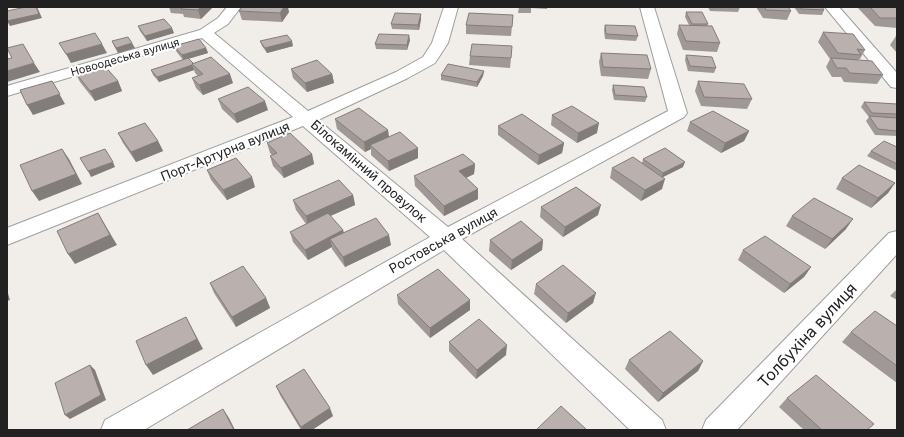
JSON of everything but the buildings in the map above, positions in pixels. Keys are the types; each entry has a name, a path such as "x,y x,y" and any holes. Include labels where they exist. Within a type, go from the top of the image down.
{"street":[{"name":"Новоодеська вулиця","path":"7,91 205,32 223,21 234,7"},
{"name":"Порт-Артурна вулиця","path":"7,237 307,118 402,75 429,60 440,43 451,7"},
{"name":"Ростовська вулиця","path":"116,430 446,238 678,113 647,7"},
{"path":"832,7 897,83"},
{"name":"Білокамінний провулок","path":"205,32 446,238 651,430"},
{"name":"Толбухіна вулиця","path":"717,430 897,239"}]}
